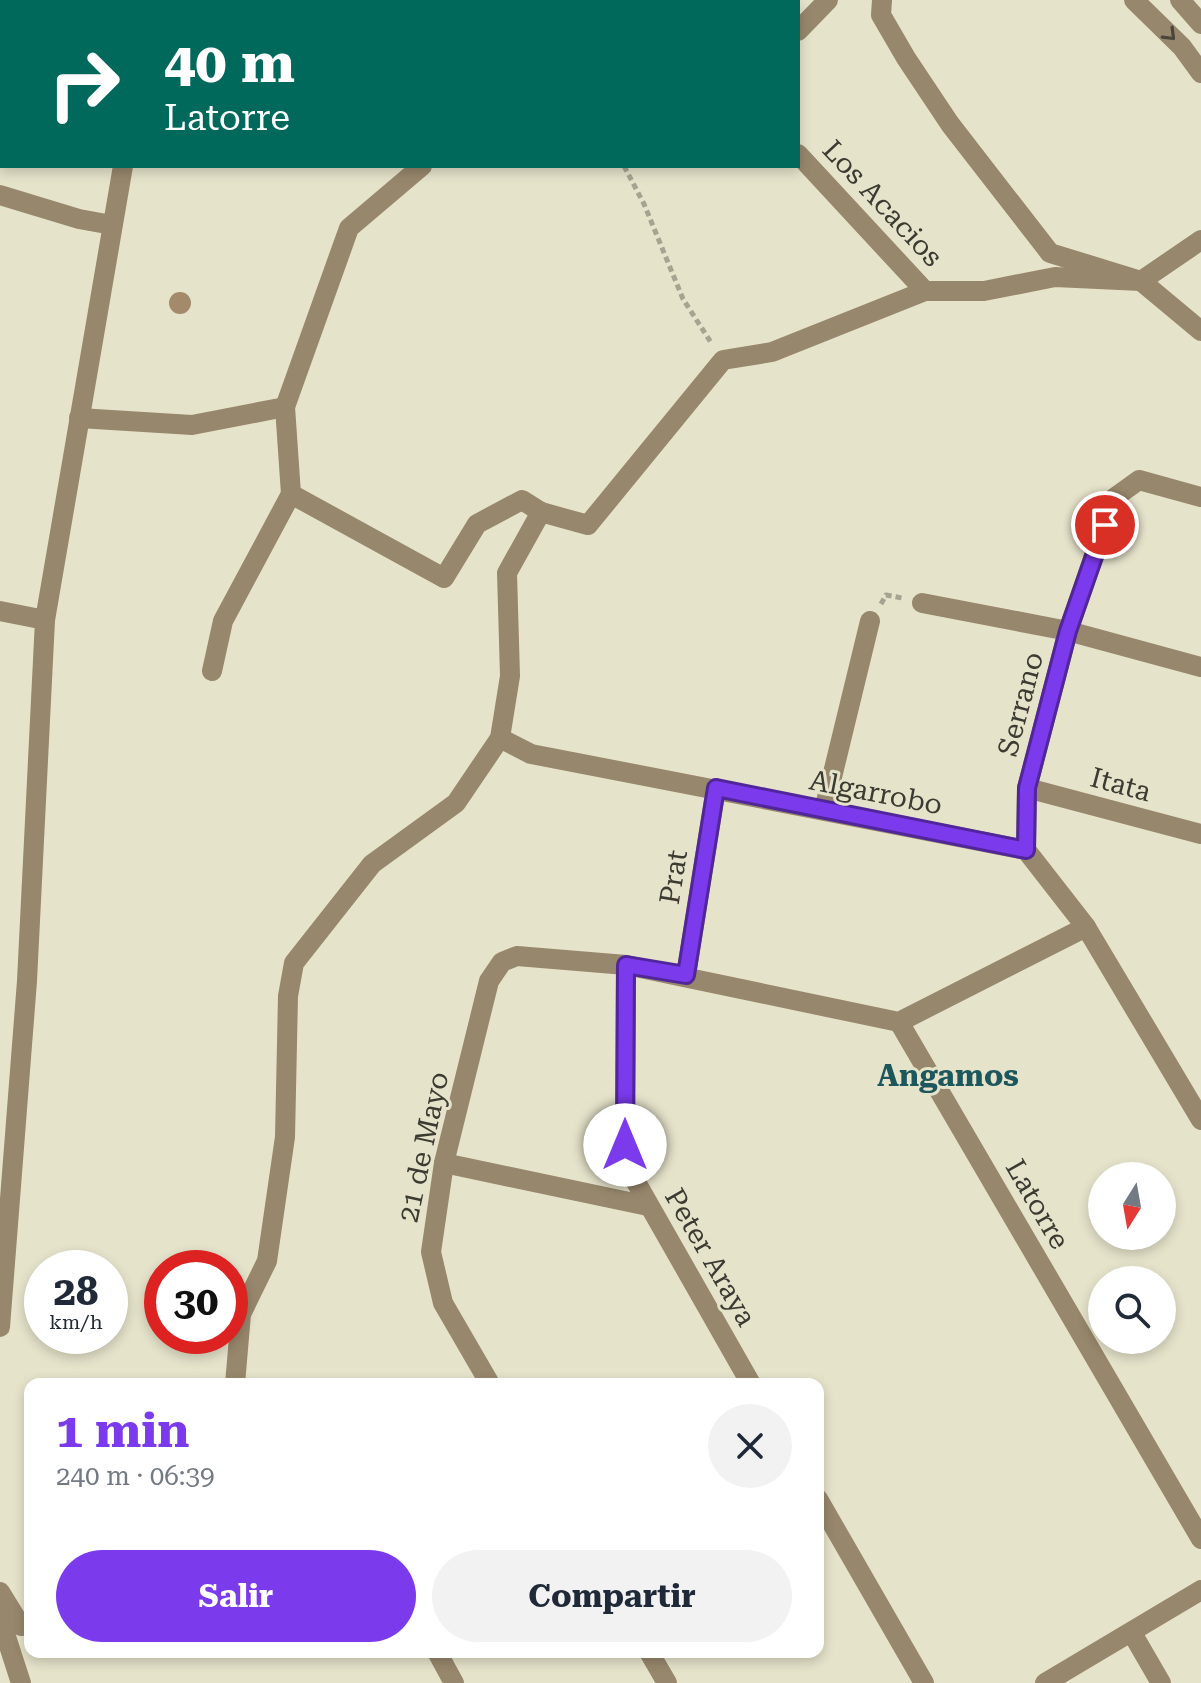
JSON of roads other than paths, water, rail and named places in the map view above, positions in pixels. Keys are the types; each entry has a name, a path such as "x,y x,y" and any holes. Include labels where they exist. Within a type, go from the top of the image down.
{"street":[{"path":"800,29 828,0"},
{"path":"882,0 881,15 941,111 1050,253 1141,281 1201,331"},
{"path":"1134,0 1182,47 1201,73"},
{"path":"1180,0 1201,24"},
{"name":"Los Acacios","path":"800,156 925,291 984,291 1055,277 1141,281"},
{"path":"0,1327 27,981 45,620 123,168"},
{"path":"212,671 223,621 291,494 285,407 349,228 420,168"},
{"path":"0,195 79,219 112,225"},
{"path":"1141,281 1201,240"},
{"path":"291,494 444,578 477,524 522,500 541,512 588,525 723,360 772,352 925,291"},
{"path":"79,418 192,425 285,407"},
{"name":"Serrano","path":"1026,850 1027,788 1068,631 1114,498 1139,480 1201,497"},
{"path":"236,1378 241,1314 267,1261 285,1137 288,996 294,963 372,864 456,803 500,738 510,676 507,573 541,512"},
{"path":"922,603 1068,631 1201,667"},
{"path":"0,611 45,620"},
{"path":"824,810 870,621"},
{"name":"Algarrobo","path":"500,738 531,754 1026,850"},
{"name":"Prat","path":"686,975 716,788"},
{"name":"Itata","path":"1027,788 1201,834"},
{"path":"1026,850 1086,927 1201,1120"},
{"path":"626,965 686,975 899,1022 1086,927"},
{"name":"21 de Mayo","path":"487,1378 443,1303 431,1252 444,1163 489,981 502,962 517,956 626,965"},
{"name":"Peter Araya","path":"626,965 625,1145 632,1175 748,1378"},
{"name":"Latorre","path":"899,1022 1201,1539"},
{"path":"444,1163 648,1206"},
{"path":"824,1509 924,1683"},
{"path":"1045,1683 1201,1590"},
{"path":"0,1592 21,1626 24,1625"},
{"path":"0,1618 21,1683"},
{"path":"1132,1633 1161,1683"},
{"path":"440,1658 454,1683"},
{"path":"652,1658 667,1683"}],"district":[{"name":"Angamos","path":"948,1076"}]}
